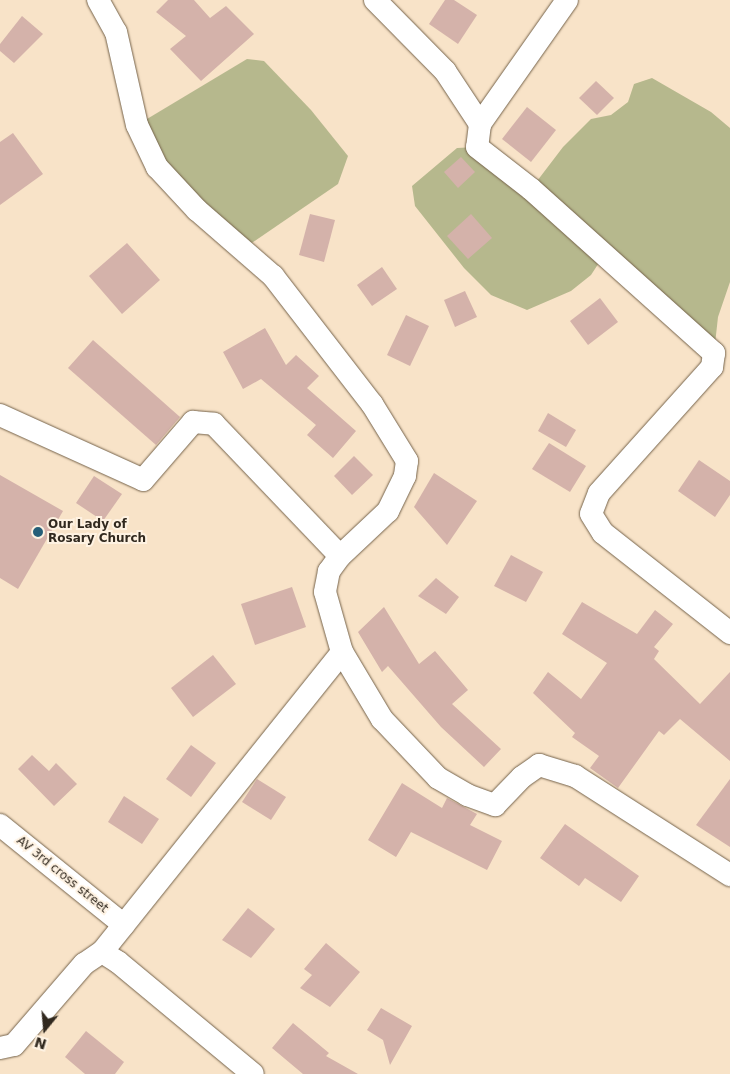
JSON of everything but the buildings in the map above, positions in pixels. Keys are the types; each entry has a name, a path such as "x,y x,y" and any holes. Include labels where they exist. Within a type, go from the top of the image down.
{"street":[{"path":"98,0 116,32 138,125 157,167 197,210 272,276 372,404 407,461 406,476 388,511 340,556 329,571 324,592 342,652 382,719 438,778 467,795 495,804 522,777 539,766 575,776 730,875"},
{"path":"375,0 446,71 480,124"},
{"path":"567,0 480,124 477,147 531,189 714,353 712,367 599,493 591,514 603,533 730,633"},
{"path":"0,415 143,480 193,422 214,424 340,556"},
{"path":"0,1048 14,1046 84,964 102,952 342,652"},
{"name":"AV 3rd cross street","path":"0,825 124,925"},
{"path":"102,952 118,962 253,1074"}],"green space":[{"path":"247,59 264,61 311,110 348,156 338,184 243,249 197,210 137,125"},
{"path":"652,78 711,112 730,128 730,282 718,317 714,353 604,255 591,275 571,291 527,310 491,295 464,268 415,206 412,186 457,148 477,147 531,189 563,147 591,119 611,115 628,102 634,84"}],"place":[{"name":"Our Lady of Rosary Church","path":"38,532"}]}
